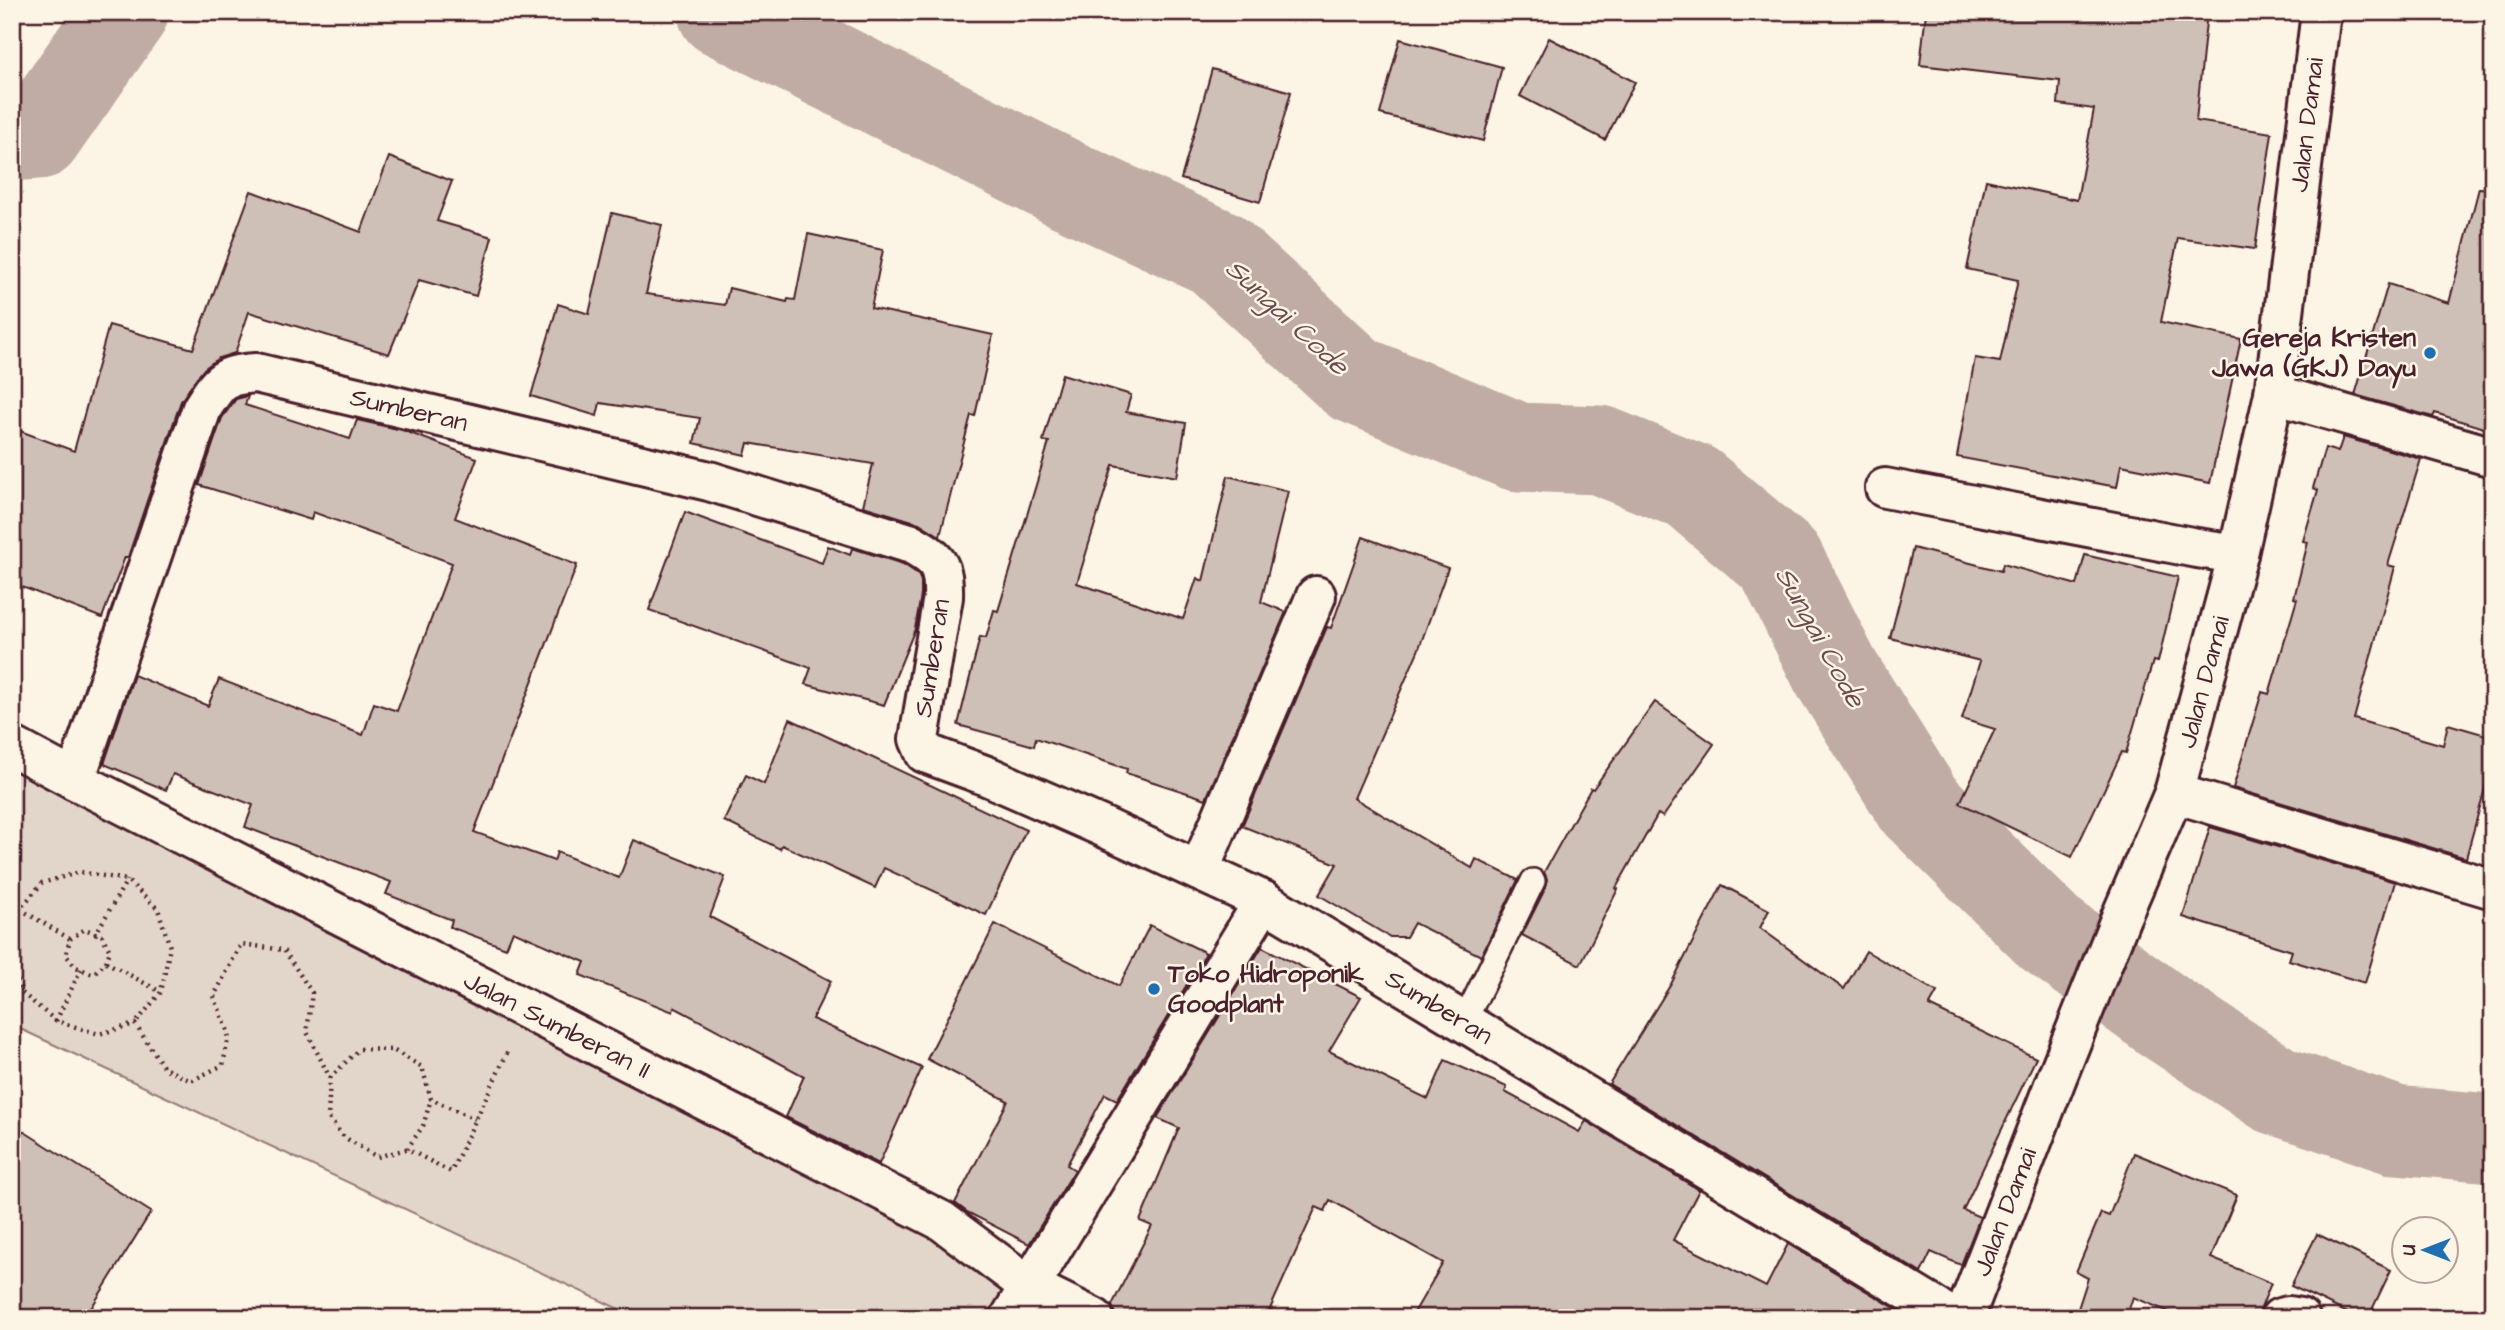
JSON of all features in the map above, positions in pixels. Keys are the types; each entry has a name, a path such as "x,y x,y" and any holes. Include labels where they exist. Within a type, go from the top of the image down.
{"street":[{"name":"Jalan Damai","path":"1964,1318 2121,917 2174,793 2238,554 2274,394 2321,12"},
{"name":"Sumberan","path":"75,780 202,408 219,382 237,374 256,373 709,481 912,544 934,557 944,575 942,608 919,739 925,753 987,776 1264,901 1953,1318"},
{"path":"2274,394 2493,457"},
{"path":"1885,488 2238,554"},
{"path":"1199,871 1316,596"},
{"name":"Jalan Sumberan II","path":"12,746 942,1221 1020,1302 1094,1318"},
{"path":"2174,793 2493,889"},
{"path":"1020,1302 1264,901"},
{"path":"2280,1318 2300,1318"}],"lane":[{"path":"1464,1022 1533,881"}],"path":[{"path":"12,930 15,915 42,883 79,872 127,880 158,909 170,947 161,992 135,1024 99,1034 56,1021 22,993 12,967"},
{"path":"95,934 127,880"},
{"path":"20,909 71,939"},
{"path":"85,929 102,936 110,951 106,962 93,974 76,967 66,955 71,939 85,929"},
{"path":"135,1024 164,1068 191,1080 223,1065 229,1034 214,996 241,944 284,950 312,993 307,1032 330,1078 328,1117 344,1137 377,1157 407,1149 423,1126 431,1099 422,1067 393,1050 359,1049 330,1078"},
{"path":"106,962 161,992"},
{"path":"56,1021 81,969"},
{"path":"407,1149 451,1172 527,1010"},
{"path":"431,1099 475,1119"}],"shaded area":[{"path":"12,745 1029,1286 1010,1318 638,1318 12,1025"}],"building":[{"path":"1926,12 2207,12 2196,121 2272,133 2255,249 2178,238 2161,322 2241,339 2210,483 2121,465 2117,487 1957,457 1975,358 2000,362 2018,280 1967,269 1986,180 2077,200 2094,109 2058,104 2060,81 1920,65"},
{"path":"1549,38 1635,82 1605,140 1520,96"},
{"path":"1400,39 1502,67 1483,141 1380,114"},
{"path":"1212,69 1291,92 1260,202 1181,179"},
{"path":"389,157 452,181 437,221 492,237 476,296 419,280 389,354 249,312 235,353 219,358 204,369 181,401 128,557 125,557 102,618 12,583 12,428 74,451 109,325 193,349 251,191 361,232"},
{"name":"Gereja Kristen Jawa (GKJ) Dayu","path":"2479,188 2493,189 2493,431 2435,413 2433,417 2355,395 2388,284 2449,303"},
{"path":"612,213 662,225 646,294 725,305 729,288 787,302 788,299 795,300 808,234 883,250 871,308 993,335 975,416 971,415 940,536 919,523 863,506 873,464 748,443 745,455 694,443 700,418 600,403 597,416 531,396 558,304 589,314"},
{"path":"1062,374 1131,395 1126,412 1186,423 1177,477 1113,465 1077,583 1183,619 1197,578 1203,581 1228,476 1288,491 1261,602 1286,612 1206,799 1126,773 1127,769 1036,738 1034,746 958,725 980,637 986,638 994,610 998,611 1049,442 1043,441"},
{"path":"248,396 245,405 350,439 357,420 402,430 477,458 455,518 577,565 474,832 554,861 557,852 619,878 634,840 725,877 710,917 831,981 812,1019 922,1068 879,1164 786,1117 804,1076 674,1007 673,1012 580,975 585,962 513,931 506,948 450,927 452,920 386,894 391,882 245,827 253,805 173,774 166,790 104,764 134,675 208,706 219,679 363,735 374,703 397,711 452,563 313,512 311,520 199,485 222,418 236,399"},
{"path":"2343,437 2421,459 2388,565 2395,567 2354,719 2443,745 2448,724 2493,737 2493,759 2466,858 2233,788 2262,692 2269,694 2297,599 2294,598 2308,542 2303,541 2318,490 2313,488 2325,448 2338,452"},
{"path":"685,512 822,563 828,546 850,555 852,548 903,564 918,574 921,595 915,629 884,705 805,684 811,668 649,610"},
{"path":"1363,537 1448,568 1418,651 1354,798 1472,868 1476,859 1518,880 1481,956 1414,923 1406,937 1390,937 1319,895 1337,864 1242,826 1327,627 1331,628"},
{"path":"1913,548 2001,571 2003,564 2077,585 2085,555 2178,577 2158,662 2153,661 2126,753 2122,752 2072,857 1960,803 1995,729 1962,719 1980,661 1890,638"},
{"path":"1655,702 1714,744 1663,817 1658,814 1616,888 1618,889 1580,965 1522,935 1546,887 1544,872 1591,788 1593,789"},
{"path":"790,719 1026,830 986,915 884,868 875,888 782,845 780,849 724,821 746,775 764,784"},
{"path":"2210,827 2395,882 2365,983 2289,960 2292,951 2183,917"},
{"path":"1722,885 1769,910 1760,928 1844,989 1866,951 1937,992 1929,1006 2036,1058 1963,1210 1980,1217 1961,1265 1931,1252 1921,1273 1609,1084 1671,984"},
{"path":"995,924 1119,986 1150,925 1206,953 1117,1100 1105,1094 1067,1165 1075,1170 1029,1244 955,1203 1008,1101 927,1059"},
{"path":"1262,947 1361,997 1329,1051 1428,1099 1445,1060 1507,1087 1505,1092 1579,1132 1586,1121 1699,1190 1673,1240 1766,1287 1788,1244 1903,1313 1901,1318 1411,1318 1443,1263 1330,1200 1325,1211 1316,1207 1266,1318 1116,1318 1112,1305 1152,1226 1140,1221 1179,1128 1157,1118"},
{"path":"12,1124 151,1212 85,1318 12,1318"},
{"path":"2134,1153 2237,1195 2211,1258 2271,1283 2257,1318 2184,1318 2133,1297 2126,1318 2075,1318 2088,1278 2076,1272 2101,1213 2109,1216"},
{"path":"2317,1234 2390,1270 2368,1318 2358,1318 2291,1286"}],"waterway":[{"name":"Sungai Code","path":"12,137 38,135 124,12"},
{"name":"Sungai Code","path":"722,12 1068,185 1217,253 1354,379 1518,447 1600,450 1692,487 1780,561 1835,671 1919,805 2049,933 2165,1017 2276,1090 2395,1130 2493,1138"}],"place":[{"name":"Gereja Kristen Jawa (GKJ) Dayu","path":"2430,353"},
{"name":"Toko Hidroponik Goodplant","path":"1154,989"}]}
